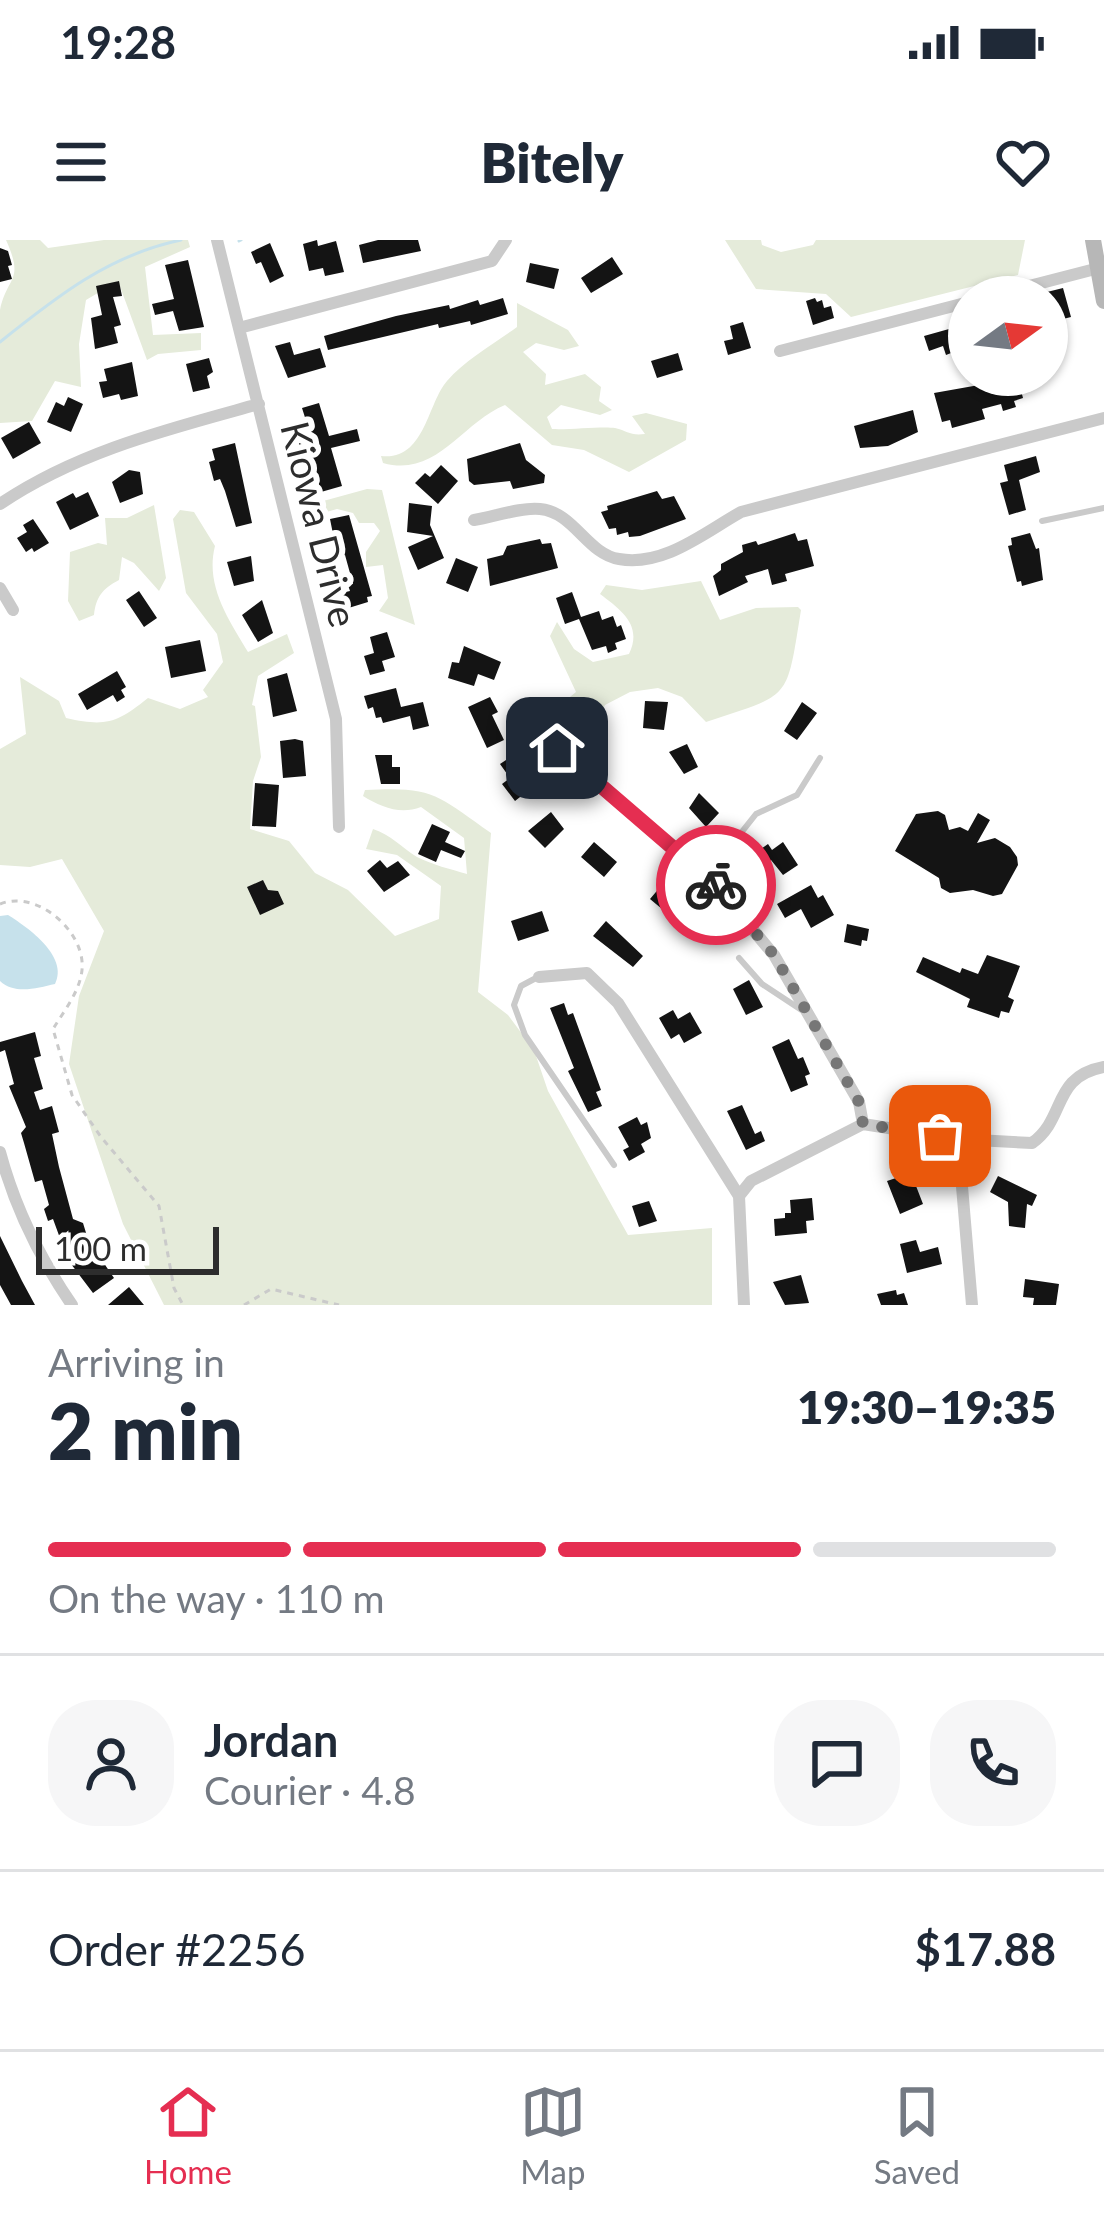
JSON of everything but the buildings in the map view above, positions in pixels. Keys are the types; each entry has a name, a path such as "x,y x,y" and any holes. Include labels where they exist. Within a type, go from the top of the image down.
{"main road":[{"path":"1093,240 1104,302"}],"street":[{"name":"Kiowa Drive","path":"217,240 337,719 339,827"},
{"path":"239,328 492,261 506,240"},
{"path":"1068,276 1099,268"},
{"path":"780,351 948,307"},
{"path":"0,504 39,477 112,445 259,404"},
{"path":"474,520 539,509 565,517 615,559 636,560 692,544 741,512 1104,418"},
{"path":"0,588 13,610"},
{"path":"557,748 706,877 774,955 859,1102 863,1124"},
{"path":"539,976 587,973 618,1003 739,1196 744,1305"},
{"path":"739,1196 751,1181 863,1124 958,1139 1032,1143 1041,1136 1071,1080 1104,1067"},
{"path":"958,1139 972,1305"},
{"path":"0,1152 41,1261 72,1305"}],"lane":[{"path":"1042,521 1104,508"},
{"path":"706,877 757,814 796,794 820,758"},
{"path":"739,958 763,984 806,1012"},
{"path":"539,976 521,986 514,1005 525,1035 614,1165"}],"path":[{"path":"0,904 26,899 44,907 76,941 83,964 80,982 53,1030 64,1072 72,1095 100,1137 159,1206 167,1259 183,1305"},
{"path":"244,1305 272,1289 339,1305"}],"green space":[{"path":"6,240 40,240 48,248 104,240 188,240 190,247 145,267 153,335 201,333 201,350 158,354 147,360 118,281 86,300 79,344 81,387 55,381 32,421 0,423 0,310 14,272"},
{"path":"725,240 761,240 762,245 781,252 813,245 816,240 1025,240 1018,275 948,276 948,293 851,317 826,294 756,289"},
{"path":"517,303 568,330 579,346 564,350 536,343 523,352 546,374 545,385 585,374 601,387 599,401 612,410 600,415 561,405 547,417 552,429 610,428 645,434 632,416 646,413 687,424 686,440 629,472 584,450 552,445 505,405 434,456 402,466 383,463 381,456 396,455 416,441 454,373 517,327"},
{"path":"367,489 382,490 415,625 379,611 388,598 383,565 366,567 366,552 380,531 374,523 359,523 353,513 337,509 309,517 316,503"},
{"path":"154,505 166,578 159,591 134,563 122,557 119,580 101,594 94,615 79,621 68,601 70,552 98,543 107,545 105,518 127,518"},
{"path":"180,510 194,512 215,546 216,588 248,652 287,634 294,653 258,676 252,705 261,757 253,781 250,829 289,841 315,873 348,890 395,936 439,919 441,886 397,855 366,849 373,829 417,857 467,874 464,838 421,807 391,809 363,796 365,790 434,796 491,833 478,992 508,1015 534,1050 548,1091 628,1235 712,1228 712,1305 164,1305 123,1224 69,1064 79,996 104,931 62,859 30,867 0,865 0,749 26,734 20,677 59,701 66,718 91,722 119,718 148,698 180,709 208,697 203,690 223,662 217,634 186,593 173,519"},
{"path":"701,581 720,620 756,608 801,610 792,663 780,690 755,705 706,722 682,697 658,688 630,692 605,705 590,738 559,706 576,692 550,636 557,622 574,649 593,662 629,654 632,626 600,594 606,585 642,590"}],"water":[{"path":"8,915 36,935 52,954 58,974 55,984 19,989 0,981 0,916"}],"waterway":[{"path":"0,342 107,267 181,240"}],"way so far":[{"path":"716,885 774,955 859,1102 863,1124 940,1136"}],"route":[{"path":"557,748 716,885"}]}
